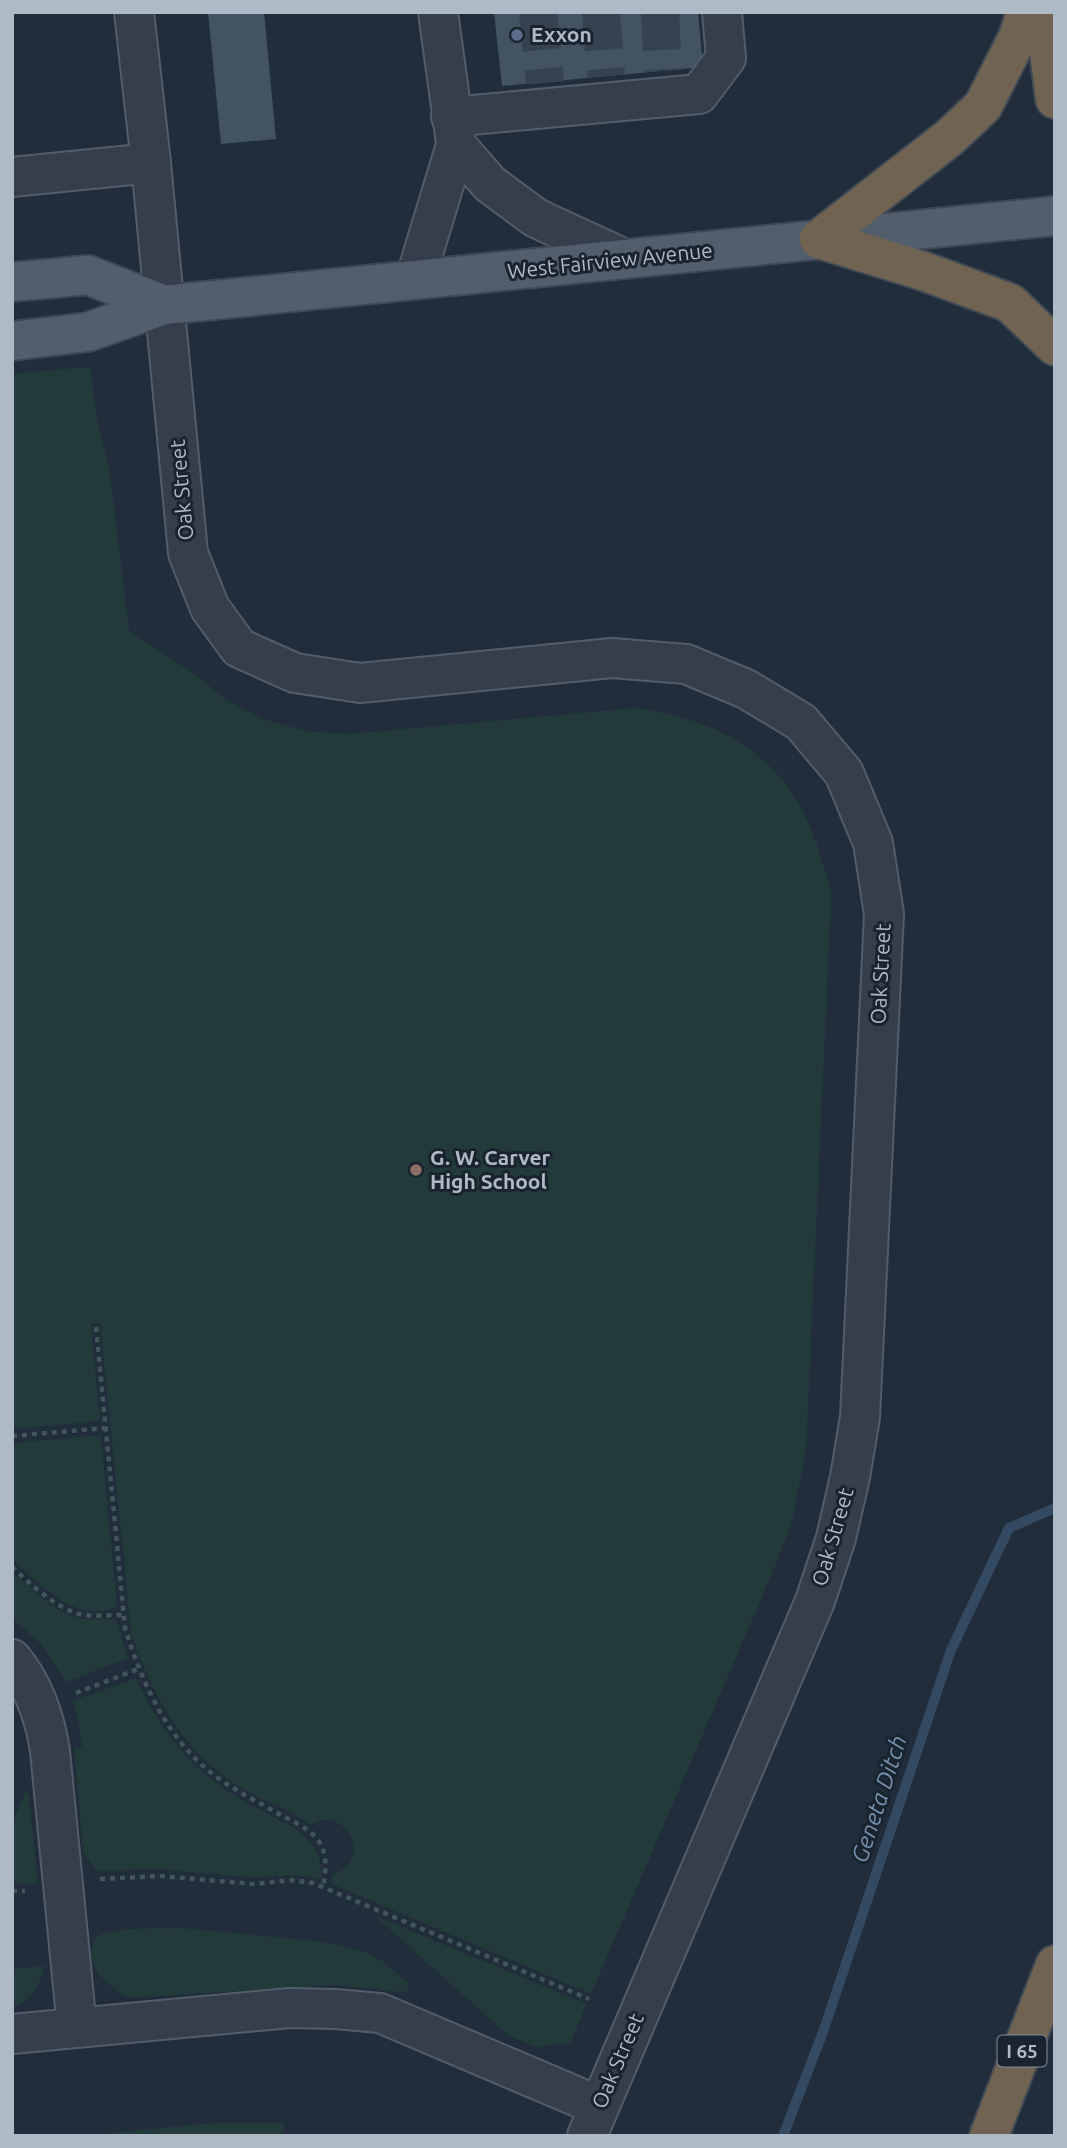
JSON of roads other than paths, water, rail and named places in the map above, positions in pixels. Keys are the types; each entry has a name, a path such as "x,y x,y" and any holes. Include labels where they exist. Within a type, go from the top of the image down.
{"highway":[{"path":"819,239 949,138 983,106 1018,37 1026,12"},
{"path":"1044,12 1055,99"},
{"path":"819,239 923,271 1010,303 1055,346"},
{"name":"I 65","path":"989,2136 1055,1965"}],"main road":[{"name":"West Fairview Avenue","path":"12,341 88,332 164,305 1055,216"},
{"name":"West Fairview Avenue","path":"12,282 89,275 164,305"}],"street":[{"name":"Oak Street","path":"134,12 188,553 210,608 239,648 295,673 360,683 612,658 686,664 746,690 801,722 844,773 873,843 884,914 860,1417 850,1477 836,1538 815,1601 593,2121"},
{"path":"415,280 454,131 438,12"},
{"path":"454,131 546,96 664,84 699,94 726,58 722,12"},
{"path":"454,131 490,184 536,219 625,259"},
{"path":"12,177 151,163"},
{"path":"12,1659 31,1688 45,1719 77,2028"},
{"path":"12,2035 290,2008 335,2008 380,2013 593,2121"}],"waterway":[{"name":"Geneta Ditch","path":"783,2136 823,2032 951,1650 1009,1528 1055,1508"}],"tunnel":[{"path":"538,12 545,83"},
{"path":"601,12 606,76"},
{"path":"660,12 663,71"}],"place":[{"name":"Exxon","path":"517,35"},
{"name":"G. W. Carver High School","path":"416,1170"}]}
